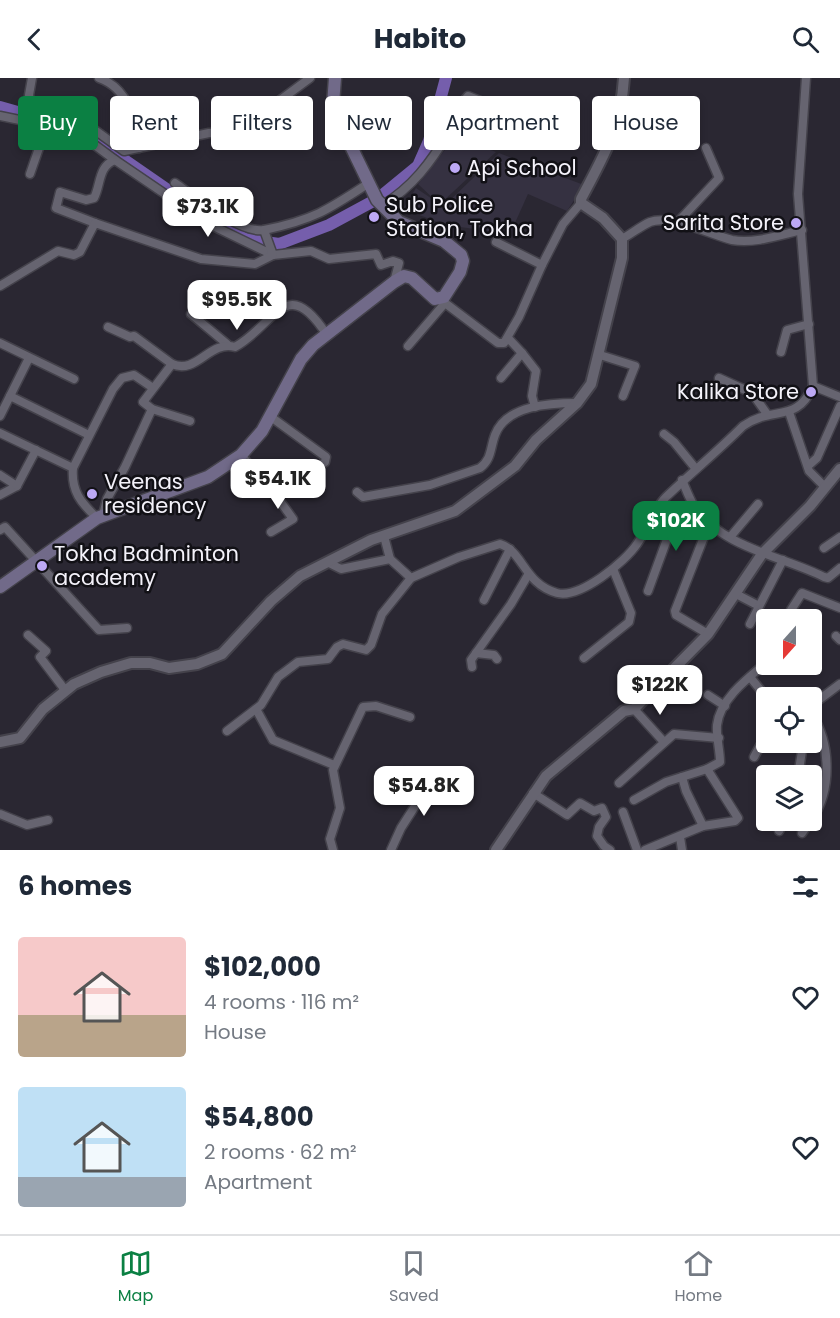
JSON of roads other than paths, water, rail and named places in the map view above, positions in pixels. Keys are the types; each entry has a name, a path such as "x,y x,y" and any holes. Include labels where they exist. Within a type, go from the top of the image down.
{"main road":[{"path":"0,587 100,516 208,477 241,455 271,417 301,358 394,282 407,277 431,297 445,300 460,272 463,261 461,255 444,241 399,222 375,195 333,104 332,79"}],"street":[{"path":"32,78 29,95 31,106 71,113 110,141"},
{"path":"199,135 237,132 310,78"},
{"path":"408,346 445,300 498,343 504,343 563,224 581,203 611,145 619,117 624,78"},
{"path":"226,731 261,705 278,677 298,662 328,659 337,646 343,644 366,650 371,645 382,614 411,578 492,544 500,544 510,549 528,575 551,591 560,594 587,586 613,569 636,546 664,498 743,426 766,414 789,412 806,402 813,386 798,175 806,78"},
{"path":"104,79 124,96"},
{"path":"0,116 18,119"},
{"path":"98,147 209,224 273,253 311,251 329,259 376,254 381,265 393,261 399,263 394,282"},
{"path":"677,223 719,178 706,148"},
{"path":"30,174 38,150"},
{"path":"175,183 250,230 266,233 375,195 405,191 423,171 436,150"},
{"path":"115,160 110,162 101,174 96,195 91,200 60,192 56,208 201,259 255,264 273,253"},
{"path":"0,742 20,738 43,709 65,690 101,672 131,663 150,663 169,668 197,664 222,654 255,617 292,582 371,540 455,511 515,466 536,440 577,403 591,384 600,355 618,279 622,239 603,218 581,203"},
{"path":"622,239 650,222 677,223 734,240 760,239 802,230"},
{"path":"0,286 55,253 81,252 95,223"},
{"path":"266,233 273,253"},
{"path":"496,242 542,265"},
{"path":"190,314 227,344 235,347 256,331 271,315 296,304 311,312 327,335"},
{"path":"781,352 787,330 810,324"},
{"path":"108,327 130,337 134,336 182,369 190,367 207,353 227,344"},
{"path":"508,338 536,371 532,396 535,407"},
{"path":"0,343 74,379"},
{"path":"501,378 522,353"},
{"path":"600,355 635,366 623,396"},
{"path":"0,416 29,358"},
{"path":"172,364 143,402 152,408 190,421"},
{"path":"152,408 100,516 74,492 72,482 74,468 113,389 122,378 134,375 153,388"},
{"path":"719,378 752,393 766,414"},
{"path":"813,386 840,397"},
{"path":"10,396 89,435"},
{"path":"357,492 363,497 413,489 480,468 488,460 495,433 503,422 512,416 549,403 577,403"},
{"path":"809,465 817,458 840,406"},
{"path":"789,412 814,479 824,486"},
{"path":"271,417 327,459 277,497"},
{"path":"0,432 74,468"},
{"path":"664,434 674,442 696,469"},
{"path":"0,495 17,486 36,450"},
{"path":"241,455 293,519 271,532"},
{"path":"496,850 546,776 624,711 634,709 708,634 762,554 810,506 824,486 840,470"},
{"path":"0,475 17,486"},
{"path":"682,480 693,505 709,524 762,554 783,560 824,578 828,578 840,568"},
{"path":"731,536 758,504"},
{"path":"648,591 670,531 693,505"},
{"path":"708,634 676,615 675,611 709,524"},
{"path":"0,530 5,527 62,586 99,630 127,628"},
{"path":"384,536 390,559 411,578"},
{"path":"824,548 840,537"},
{"path":"484,600 510,549"},
{"path":"328,562 341,569 390,559"},
{"path":"750,624 783,560"},
{"path":"584,658 629,622 631,613 613,569"},
{"path":"472,667 471,660 528,575"},
{"path":"793,609 802,592 840,608"},
{"path":"736,594 759,606"},
{"path":"28,635 46,651 40,657 65,690"},
{"path":"476,653 488,654 497,659"},
{"path":"634,800 666,782 707,769 720,762 717,724 725,706 756,672"},
{"path":"750,677 758,687"},
{"path":"822,698 840,684"},
{"path":"708,695 725,706"},
{"path":"333,850 330,839 340,808 334,765 363,707 376,706 410,717"},
{"path":"256,709 273,740 334,765"},
{"path":"634,709 664,742"},
{"path":"619,783 674,734 719,738"},
{"path":"822,736 826,780 822,801"},
{"path":"754,757 756,753"},
{"path":"645,850 703,826 735,821 738,818 707,769"},
{"path":"391,850 401,828 435,774"},
{"path":"682,777 686,791 703,826"},
{"path":"533,793 567,815 580,802 594,812 602,808 606,817 599,827 597,836 610,850"},
{"path":"623,812 637,850"},
{"path":"0,814 27,825 48,820"},
{"path":"680,837 682,850"}],"waterway":[{"path":"0,107 81,130 188,204 245,239 279,244 329,225 379,198 418,166 429,141 446,78"}],"place":[{"name":"Api School","path":"455,168"},
{"name":"Sub Police Station, Tokha","path":"374,217"},
{"name":"Sarita Store","path":"796,223"},
{"name":"Kalika Store","path":"811,392"},
{"name":"Veenas residency","path":"92,494"},
{"name":"Tokha Badminton academy","path":"42,566"}]}
